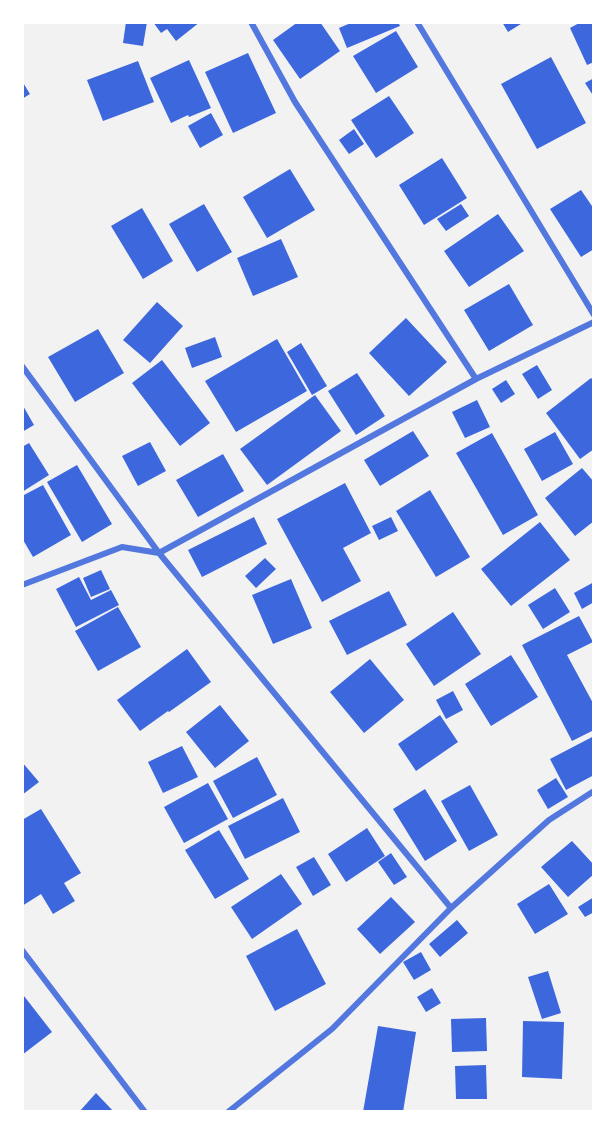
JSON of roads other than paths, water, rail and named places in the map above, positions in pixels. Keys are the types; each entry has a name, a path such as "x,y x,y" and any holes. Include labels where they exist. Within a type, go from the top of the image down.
{"street":[{"path":"251,22 295,102 476,379"},
{"path":"417,22 594,315"},
{"path":"22,585 122,548 159,553 476,379 594,322"},
{"path":"22,366 159,553 451,908"},
{"path":"228,1112 332,1029 451,908 549,820 594,791"},
{"path":"22,950 146,1112"}]}
